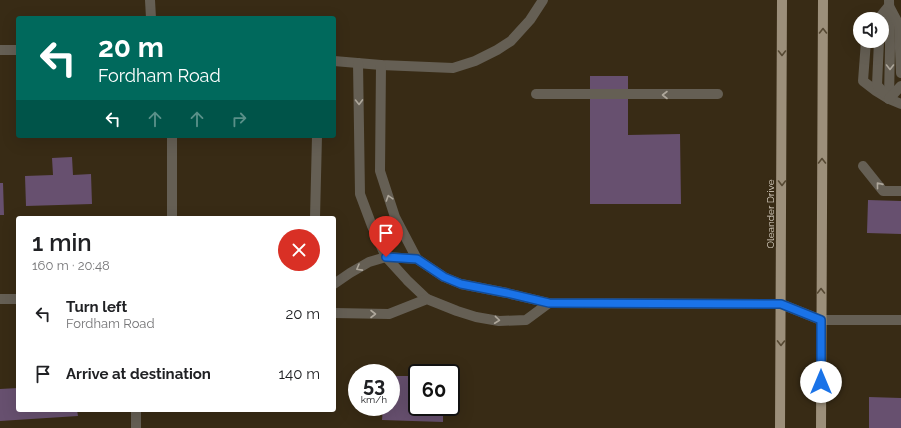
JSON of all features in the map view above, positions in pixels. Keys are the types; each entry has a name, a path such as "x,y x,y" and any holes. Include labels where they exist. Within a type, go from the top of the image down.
{"main road":[{"name":"Oleander Drive","path":"780,428 782,0"},
{"path":"821,428 823,0"}],"street":[{"path":"150,0 150,16"},
{"path":"336,61 381,65 453,68 475,61 497,50 512,40 530,20 543,0"},
{"path":"883,12 889,3"},
{"path":"889,3 899,25 901,73"},
{"path":"889,3 889,99"},
{"path":"865,48 863,81 889,99 901,104"},
{"path":"879,48 877,85 889,99"},
{"path":"0,50 16,50"},
{"path":"358,63 360,194 386,257 427,300 476,317 500,321 526,320 549,303"},
{"path":"381,65 380,171 394,217 417,259 444,277 461,284 549,303 781,304 821,320 901,320"},
{"path":"889,99 901,86"},
{"path":"536,94 718,94"},
{"path":"172,138 172,216"},
{"path":"315,216 317,138"},
{"path":"863,166 883,191 901,191"},
{"path":"336,283 369,262 386,257 417,259"},
{"path":"0,299 16,299"},
{"path":"336,313 389,314 427,300"},
{"path":"136,412 136,428"}],"building":[{"path":"590,76 628,76 628,135 680,134 681,204 590,204"},
{"path":"72,157 73,175 91,174 92,204 26,206 25,176 53,175 52,158"},
{"path":"0,183 3,183 4,215 0,215"},
{"path":"868,200 901,201 901,234 867,233"},
{"path":"400,376 408,376 408,416 443,416 443,422 382,420 382,416 400,416"},
{"path":"16,388 16,412 77,412 78,416 0,421 0,389"},
{"path":"869,397 901,398 901,428 869,428"}],"route":[{"path":"386,257 417,259 444,277 461,284 549,303 781,304 821,320 821,382"}]}
